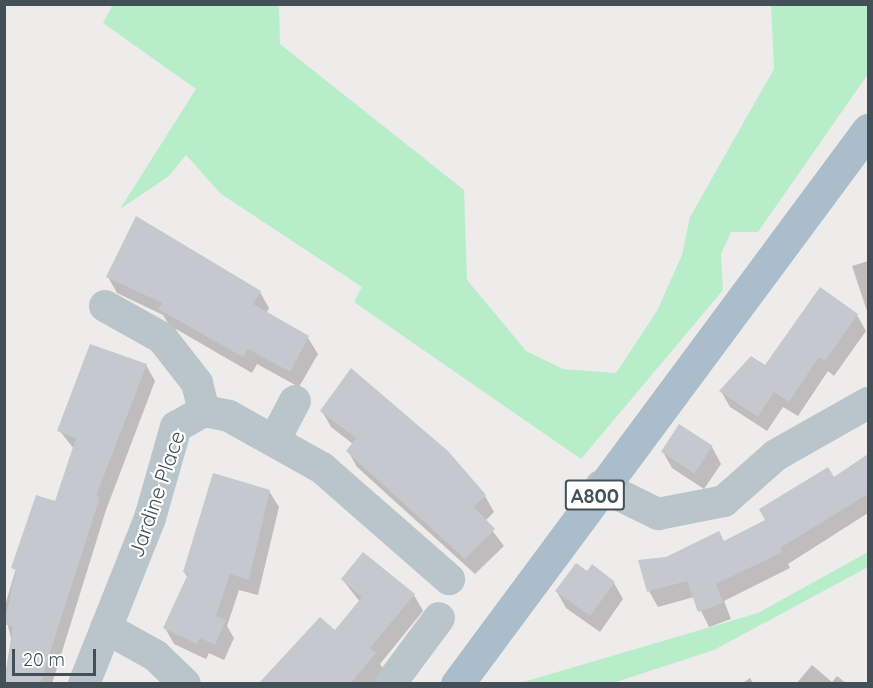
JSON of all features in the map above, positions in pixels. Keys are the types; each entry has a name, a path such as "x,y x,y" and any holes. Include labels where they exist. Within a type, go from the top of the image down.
{"main road":[{"name":"A800","path":"457,684 601,486 868,130"}],"street":[{"path":"105,306 162,338 197,383 204,411"},
{"path":"274,441 295,401"},
{"path":"601,486 632,506 658,514 724,501 776,455 868,403"},
{"name":"Jardine Place","path":"84,684 150,518 176,427 204,411 230,416 322,468 449,579"},
{"path":"390,684 439,618"},
{"path":"106,628 156,656 185,684"}],"green space":[{"path":"113,4 279,5 280,44 464,190 467,280 526,351 563,369 616,373 657,311 682,255 690,217 774,69 771,5 868,5 868,74 758,232 731,232 721,254 723,290 581,459 354,302 362,287 221,194 186,155 169,176 120,209 196,89 103,23"},
{"path":"868,552 868,567 714,650 613,683 520,683 758,613"}],"building":[{"path":"136,216 261,291 253,304 309,336 290,372 248,349 243,357 158,309 162,303 106,277"},
{"path":"820,287 858,314 825,361 819,357 789,402 774,392 758,417 719,391 751,356 765,365"},
{"path":"90,344 147,364 96,496 100,497 40,684 4,684 13,627 4,624 16,570 11,568 36,495 55,501 76,438 57,431"},
{"path":"351,368 448,451 486,495 474,507 495,529 465,559 346,451 356,438 320,411"},
{"path":"679,424 713,446 695,473 661,452"},
{"path":"868,454 868,494 780,548 783,552 716,584 723,603 698,612 687,581 647,592 638,560 666,557 719,531 724,541 765,520 759,509 828,467 834,477"},
{"path":"213,473 270,490 249,580 230,574 216,616 226,620 215,645 200,638 197,644 163,628 188,574 183,572"},
{"path":"363,552 415,594 370,648 376,653 350,684 258,684 320,617 335,630 362,597 341,579"},
{"path":"576,563 587,571 592,564 615,582 590,616 555,591"}]}
